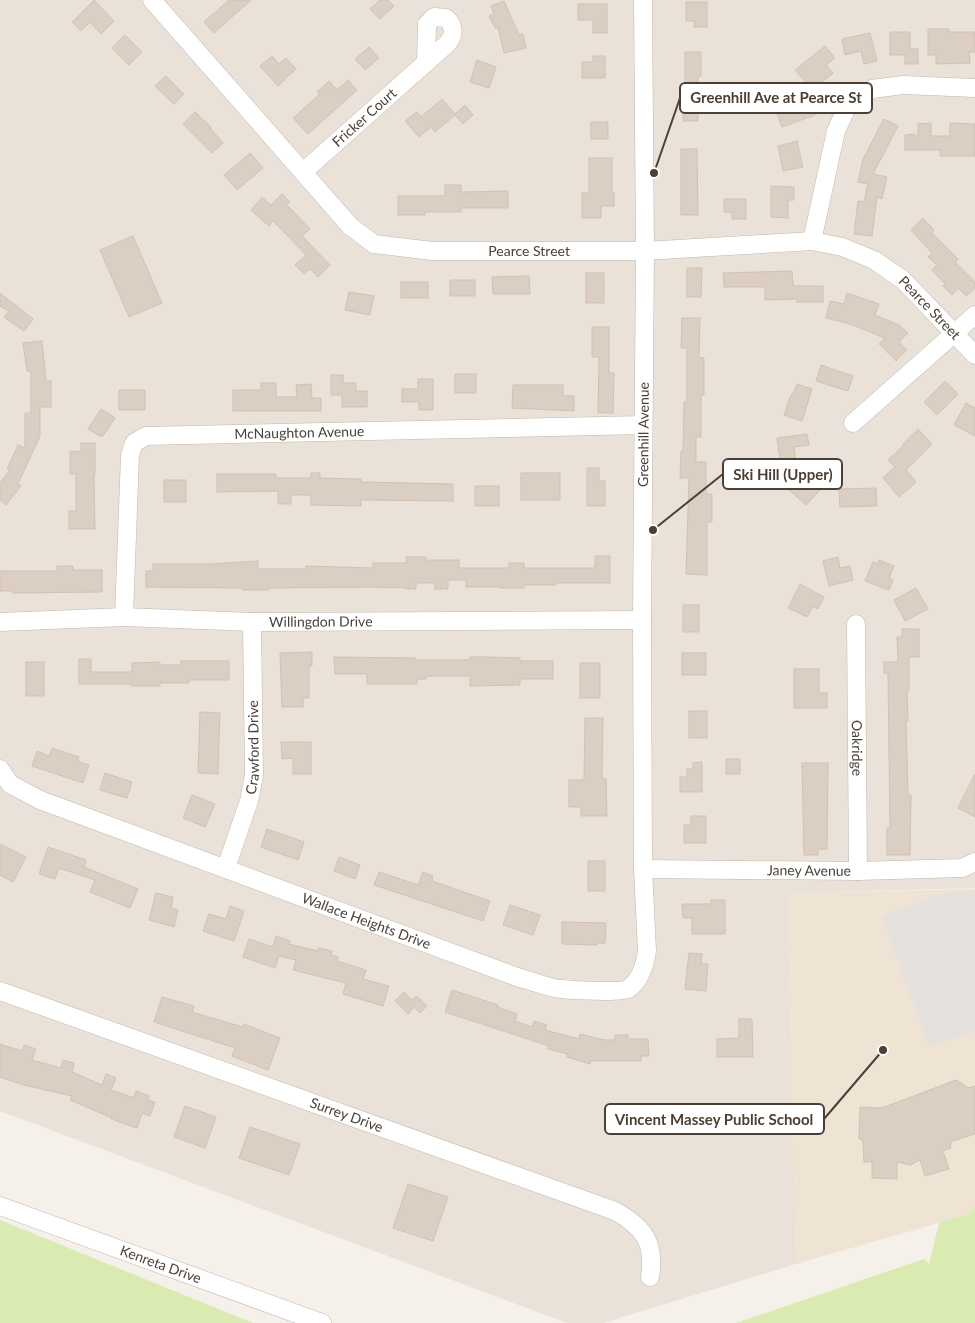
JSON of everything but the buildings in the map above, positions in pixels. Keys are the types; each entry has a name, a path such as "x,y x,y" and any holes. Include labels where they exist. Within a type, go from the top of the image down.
{"street":[{"name":"Greenhill Avenue","path":"643,869 644,0"},
{"name":"Pearce Street","path":"161,3 350,226 374,244 432,252 645,251 812,242 842,247 874,260 903,280 975,355"},
{"name":"Fricker Court","path":"303,172 426,62"},
{"path":"812,242 836,131 848,105 872,89 904,85 975,88"},
{"path":"854,424 975,315"},
{"name":"McNaughton Avenue","path":"124,617 130,455 134,443 146,436 643,425"},
{"name":"Willingdon Drive","path":"0,622 124,617 252,622 642,620"},
{"name":"Crawford Drive","path":"226,868 249,801 254,775 252,622"},
{"name":"Oakridge","path":"856,624 858,871"},
{"name":"Wallace Heights Drive","path":"0,769 10,784 40,800 520,978 560,989 626,990 636,982 647,951 643,869"},
{"name":"Janey Avenue","path":"643,869 858,871 962,868 975,862"},
{"name":"Surrey Drive","path":"0,991 615,1211 631,1220 643,1232 652,1260 650,1277"},
{"name":"Kenreta Drive","path":"0,1206 322,1323"}],"shaded area":[{"path":"0,0 975,0 975,888 789,893 796,1264 603,1323 567,1323 0,1111"},
{"path":"975,889 975,1206 970,1214 796,1264 789,893"},
{"path":"975,891 975,1031 929,1047 882,916 946,892"}],"green space":[{"path":"975,1206 975,1323 736,1323 924,1259 929,1264 939,1223 970,1214"},
{"path":"0,1220 253,1323 0,1323"}],"place":[{"name":"Greenhill Ave at Pearce St","path":"654,173"},
{"name":"Ski Hill (Upper)","path":"653,530"},
{"name":"Vincent Massey Public School","path":"883,1050"}]}
